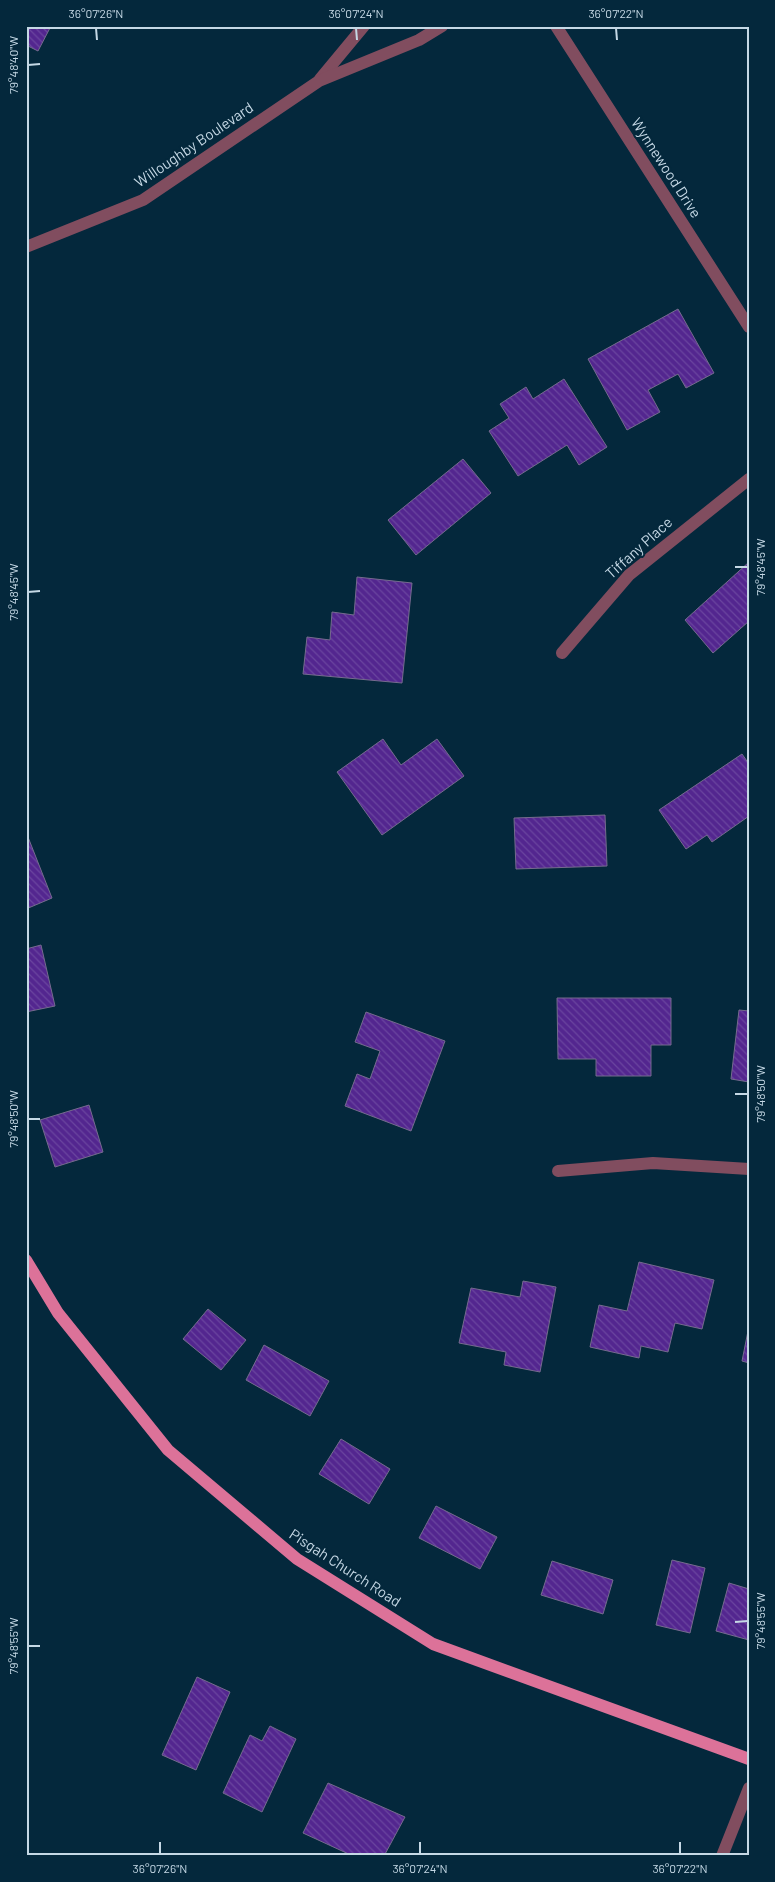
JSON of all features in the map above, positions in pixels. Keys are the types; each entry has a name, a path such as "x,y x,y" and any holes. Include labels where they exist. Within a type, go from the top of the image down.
{"main road":[{"name":"Pisgah Church Road","path":"26,1260 58,1313 168,1450 297,1559 433,1644 749,1759"}],"street":[{"name":"Willoughby Boulevard","path":"318,81 364,26"},
{"name":"Willoughby Boulevard","path":"26,247 143,200 318,81 419,40 442,26"},
{"name":"Wynnewood Drive","path":"556,26 749,327"},
{"name":"Tiffany Place","path":"562,653 629,575 749,478"},
{"path":"558,1171 653,1163 749,1169"},
{"path":"722,1856 749,1788"}],"building":[{"path":"26,26 51,26 38,51 26,45"},
{"path":"678,309 714,373 686,388 678,374 648,390 660,412 627,430 588,359"},
{"path":"564,379 607,447 579,465 567,445 518,476 489,431 509,418 500,404 526,387 533,399"},
{"path":"463,459 491,493 416,555 388,520"},
{"path":"749,562 749,621 713,653 685,620"},
{"path":"357,577 412,583 402,683 303,674 307,637 330,640 332,612 354,615"},
{"path":"383,739 401,765 437,739 464,776 382,835 337,772"},
{"path":"742,754 749,764 749,816 712,842 707,835 686,849 659,810"},
{"path":"605,815 607,866 516,869 514,818"},
{"path":"26,832 52,898 26,909"},
{"path":"41,945 55,1006 26,1012 26,949"},
{"path":"557,998 671,998 671,1045 651,1045 651,1076 596,1076 596,1059 558,1059"},
{"path":"739,1010 749,1011 749,1082 731,1079"},
{"path":"366,1012 445,1041 411,1131 345,1106 357,1074 370,1079 380,1051 355,1042"},
{"path":"89,1105 103,1152 55,1167 40,1120"},
{"path":"639,1262 714,1280 702,1329 675,1323 668,1352 641,1346 639,1358 590,1347 599,1305 627,1311"},
{"path":"523,1281 556,1287 540,1372 504,1365 506,1352 459,1343 471,1288 520,1297"},
{"path":"208,1309 246,1340 221,1370 183,1339"},
{"path":"749,1326 749,1363 742,1361"},
{"path":"264,1345 329,1381 310,1416 246,1380"},
{"path":"341,1439 390,1469 369,1504 319,1474"},
{"path":"436,1506 497,1537 480,1569 419,1538"},
{"path":"672,1560 705,1568 690,1633 656,1625"},
{"path":"552,1561 613,1580 603,1614 541,1595"},
{"path":"729,1583 749,1589 749,1640 716,1631"},
{"path":"197,1677 230,1692 196,1770 162,1755"},
{"path":"270,1726 296,1739 262,1812 223,1793 250,1735 262,1741"},
{"path":"328,1783 405,1817 384,1856 353,1856 303,1833"}]}
